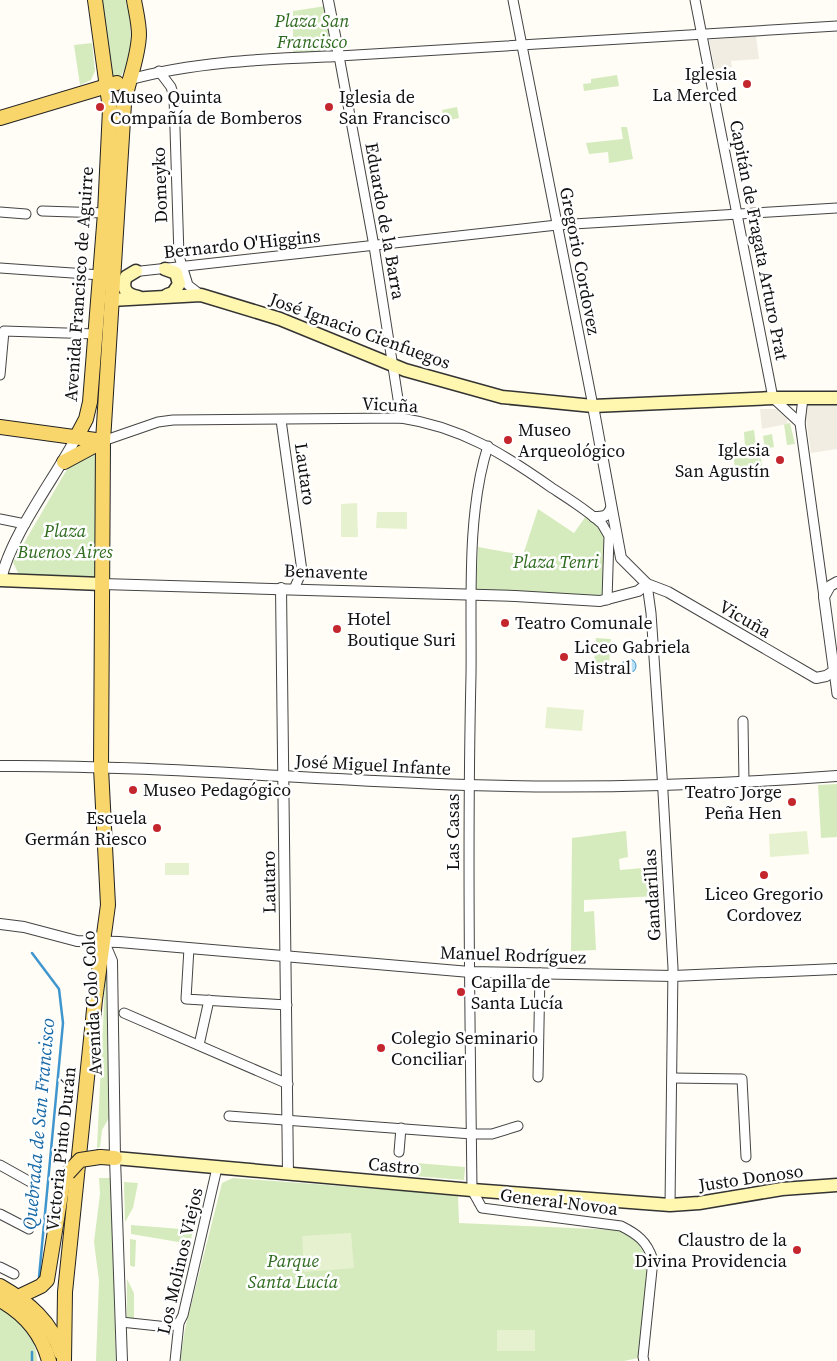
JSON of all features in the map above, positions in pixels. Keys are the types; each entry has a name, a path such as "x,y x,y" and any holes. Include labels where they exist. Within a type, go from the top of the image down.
{"main road":[{"name":"Avenida Francisco de Aguirre","path":"95,0 110,109 105,212 105,278"},
{"name":"Avenida Francisco de Aguirre","path":"77,436 89,411 96,334 105,278 124,104 128,80 137,53 139,35 134,0"},
{"path":"0,118 128,80"},
{"path":"165,268 172,270 179,278 177,289 167,295"},
{"path":"136,271 126,277 124,288 127,293 138,297"},
{"path":"105,278 111,300"},
{"name":"José Ignacio Cienfuegos","path":"111,300 167,295 201,295 280,319 393,365 492,395 593,406 773,398 837,398"},
{"name":"Avenida Francisco de Aguirre","path":"102,584 102,441 111,300"},
{"path":"0,427 77,436 102,441"},
{"path":"64,462 102,441"},
{"name":"Benavente","path":"1,580 102,584"},
{"name":"Avenida Colo Colo","path":"102,584 101,768 108,905 104,942"},
{"name":"Victoria Pinto Durán","path":"64,1361 65,1292 95,1000 104,942"},
{"path":"18,1297 41,1286 47,1280 57,1228 62,1188 68,1173 80,1160 100,1157 115,1158"},
{"name":"Castro","path":"115,1158 472,1190 670,1205"},
{"name":"Justo Donoso","path":"670,1205 699,1203 782,1189 837,1185"},
{"path":"57,1228 65,1292"},
{"path":"0,1286 34,1309 48,1325 64,1361"},
{"path":"0,1300 19,1313 37,1333 49,1361"}],"street":[{"name":"Eduardo de la Barra","path":"328,0 374,246 401,418"},
{"name":"Gregorio Cordovez","path":"513,0 593,406 614,528"},
{"name":"Capitán de Fragata Arturo Prat","path":"695,0 773,398"},
{"path":"128,80 158,71 192,66 837,26"},
{"name":"Domeyko","path":"158,71 172,87 174,97 176,205 181,267 188,285 201,295"},
{"path":"738,212 837,208"},
{"path":"42,211 105,212"},
{"path":"0,212 26,214"},
{"name":"Bernardo O'Higgins","path":"0,268 105,278 136,271 557,225 738,212"},
{"path":"0,375 4,331 96,334"},
{"path":"773,398 800,423"},
{"path":"802,398 800,423 837,694"},
{"name":"Vicuña","path":"102,441 165,421 401,418 436,427 488,446 507,456 594,517 607,530 607,600"},
{"name":"Lautaro","path":"281,420 302,571 294,589"},
{"name":"Avenida Francisco de Aguirre","path":"1,580 9,555 25,524 64,462 77,436"},
{"name":"Las Casas","path":"472,1190 468,785 473,543 480,475 488,446"},
{"path":"594,517 603,517 609,514 611,508"},
{"path":"0,518 25,524"},
{"name":"Vicuña","path":"614,528 621,558 647,584 668,592 811,676 821,678 834,671"},
{"path":"824,597 830,586 837,582"},
{"name":"Benavente","path":"102,584 282,588 607,600 638,591 647,584"},
{"name":"Gandarillas","path":"647,584 651,613 663,785 673,976 670,1205"},
{"name":"Lautaro","path":"282,588 282,777 287,956 288,1174"},
{"path":"744,720 744,783"},
{"name":"José Miguel Infante","path":"0,766 101,768 468,785 663,785 744,783 837,776"},
{"name":"Manuel Rodríguez","path":"0,924 24,927 70,940 190,948 470,972 673,976 837,969"},
{"name":"Avenida Colo Colo","path":"104,942 112,961 115,1158 122,1361"},
{"path":"190,948 186,999 287,1005"},
{"path":"538,1077 540,973"},
{"path":"199,1046 208,1000"},
{"path":"124,1013 288,1084"},
{"path":"672,1078 742,1079 746,1157"},
{"path":"229,1116 472,1134 492,1134 518,1126"},
{"path":"399,1152 401,1128"},
{"path":"0,1165 34,1184"},
{"name":"Los Molinos Viejos","path":"175,1361 179,1323 183,1315 217,1168"},
{"name":"General Novoa","path":"472,1190 482,1208 620,1226 638,1234 649,1246 653,1260 644,1361"},
{"path":"0,1214 30,1229"},
{"path":"0,1266 14,1274"},
{"path":"121,1322 168,1327 179,1323"}],"green space":[{"path":"99,0 127,0 131,40 130,50 125,69 120,78 111,81"},
{"name":"Plaza San Francisco","path":"326,6 333,40 328,50 293,54 293,11"},
{"path":"92,43 95,71 91,80 80,85 74,45"},
{"path":"617,75 619,86 584,91 583,84 591,83 591,79"},
{"path":"457,107 459,118 444,121 442,110"},
{"path":"621,127 627,127 633,159 609,163 608,152 589,154 586,143 623,139"},
{"path":"790,423 795,444 787,445 784,424"},
{"path":"754,430 756,446 745,447 744,432"},
{"path":"772,434 774,447 765,449 763,436"},
{"path":"760,451 763,473 737,478 733,456"},
{"name":"Plaza Buenos Aires","path":"97,452 99,574 90,578 19,575 13,562 70,464"},
{"path":"357,503 358,537 341,537 341,504"},
{"name":"Plaza Tenri","path":"538,509 574,533 586,516 605,532 605,589 602,594 597,596 476,591 478,547 523,555"},
{"path":"377,512 407,512 407,529 376,528"},
{"path":"596,638 611,639 609,664 594,663"},
{"path":"547,707 584,710 582,731 545,728"},
{"path":"837,784 837,837 821,838 818,785"},
{"path":"626,831 628,857 619,859 620,870 654,867 657,896 584,900 584,912 594,911 596,950 571,951 572,838"},
{"path":"807,831 809,854 770,857 769,834"},
{"path":"165,863 189,863 189,875 165,875"},
{"path":"106,962 109,1118 102,1130 100,1147 97,1148"},
{"path":"404,1162 465,1167 464,1180 403,1175"},
{"path":"99,1178 111,1178 116,1361 96,1361 99,1281 94,1242 100,1194"},
{"name":"Parque Santa Lucía","path":"233,1178 458,1195 459,1223 619,1230 635,1238 649,1261 638,1358 624,1361 180,1361 185,1329 222,1183"},
{"path":"124,1182 138,1183 133,1208 125,1222"},
{"path":"131,1225 193,1230 190,1244 131,1234"},
{"path":"351,1233 354,1268 304,1272 302,1236"},
{"path":"130,1239 136,1240 135,1266 133,1267 130,1265"},
{"path":"127,1279 134,1293 134,1320 127,1319"},
{"path":"0,1309 21,1324 26,1330 34,1344 37,1361 0,1361"},
{"path":"497,1330 535,1330 535,1351 497,1351"}],"shaded area":[{"path":"756,36 759,59 731,61 732,67 715,70 709,40"},
{"path":"808,404 837,405 837,449 811,453 805,412"},
{"path":"760,409 776,409 787,419 787,424 762,429"}],"water":[{"path":"629,659 634,661 636,666 634,671 629,673 624,671 622,666 624,661"}],"waterway":[{"name":"Quebrada de San Francisco","path":"32,953 59,989 63,1023 39,1277"},
{"name":"Quebrada de San Francisco","path":"32,1352 32,1361"}],"place":[{"name":"Iglesia La Merced","path":"747,84"},
{"name":"Museo Quinta Compañía de Bomberos","path":"100,107"},
{"name":"Iglesia de San Francisco","path":"329,107"},
{"name":"Museo Arqueológico","path":"508,440"},
{"name":"Iglesia San Agustín","path":"780,460"},
{"name":"Teatro Comunale","path":"505,623"},
{"name":"Hotel Boutique Suri","path":"337,629"},
{"name":"Liceo Gabriela Mistral","path":"564,657"},
{"name":"Museo Pedagógico","path":"133,790"},
{"name":"Teatro Jorge Peña Hen","path":"792,802"},
{"name":"Escuela Germán Riesco","path":"157,828"},
{"name":"Liceo Gregorio Cordovez","path":"764,875"},
{"name":"Capilla de Santa Lucía","path":"461,992"},
{"name":"Colegio Seminario Conciliar","path":"381,1048"},
{"name":"Claustro de la Divina Providencia","path":"797,1250"}]}
